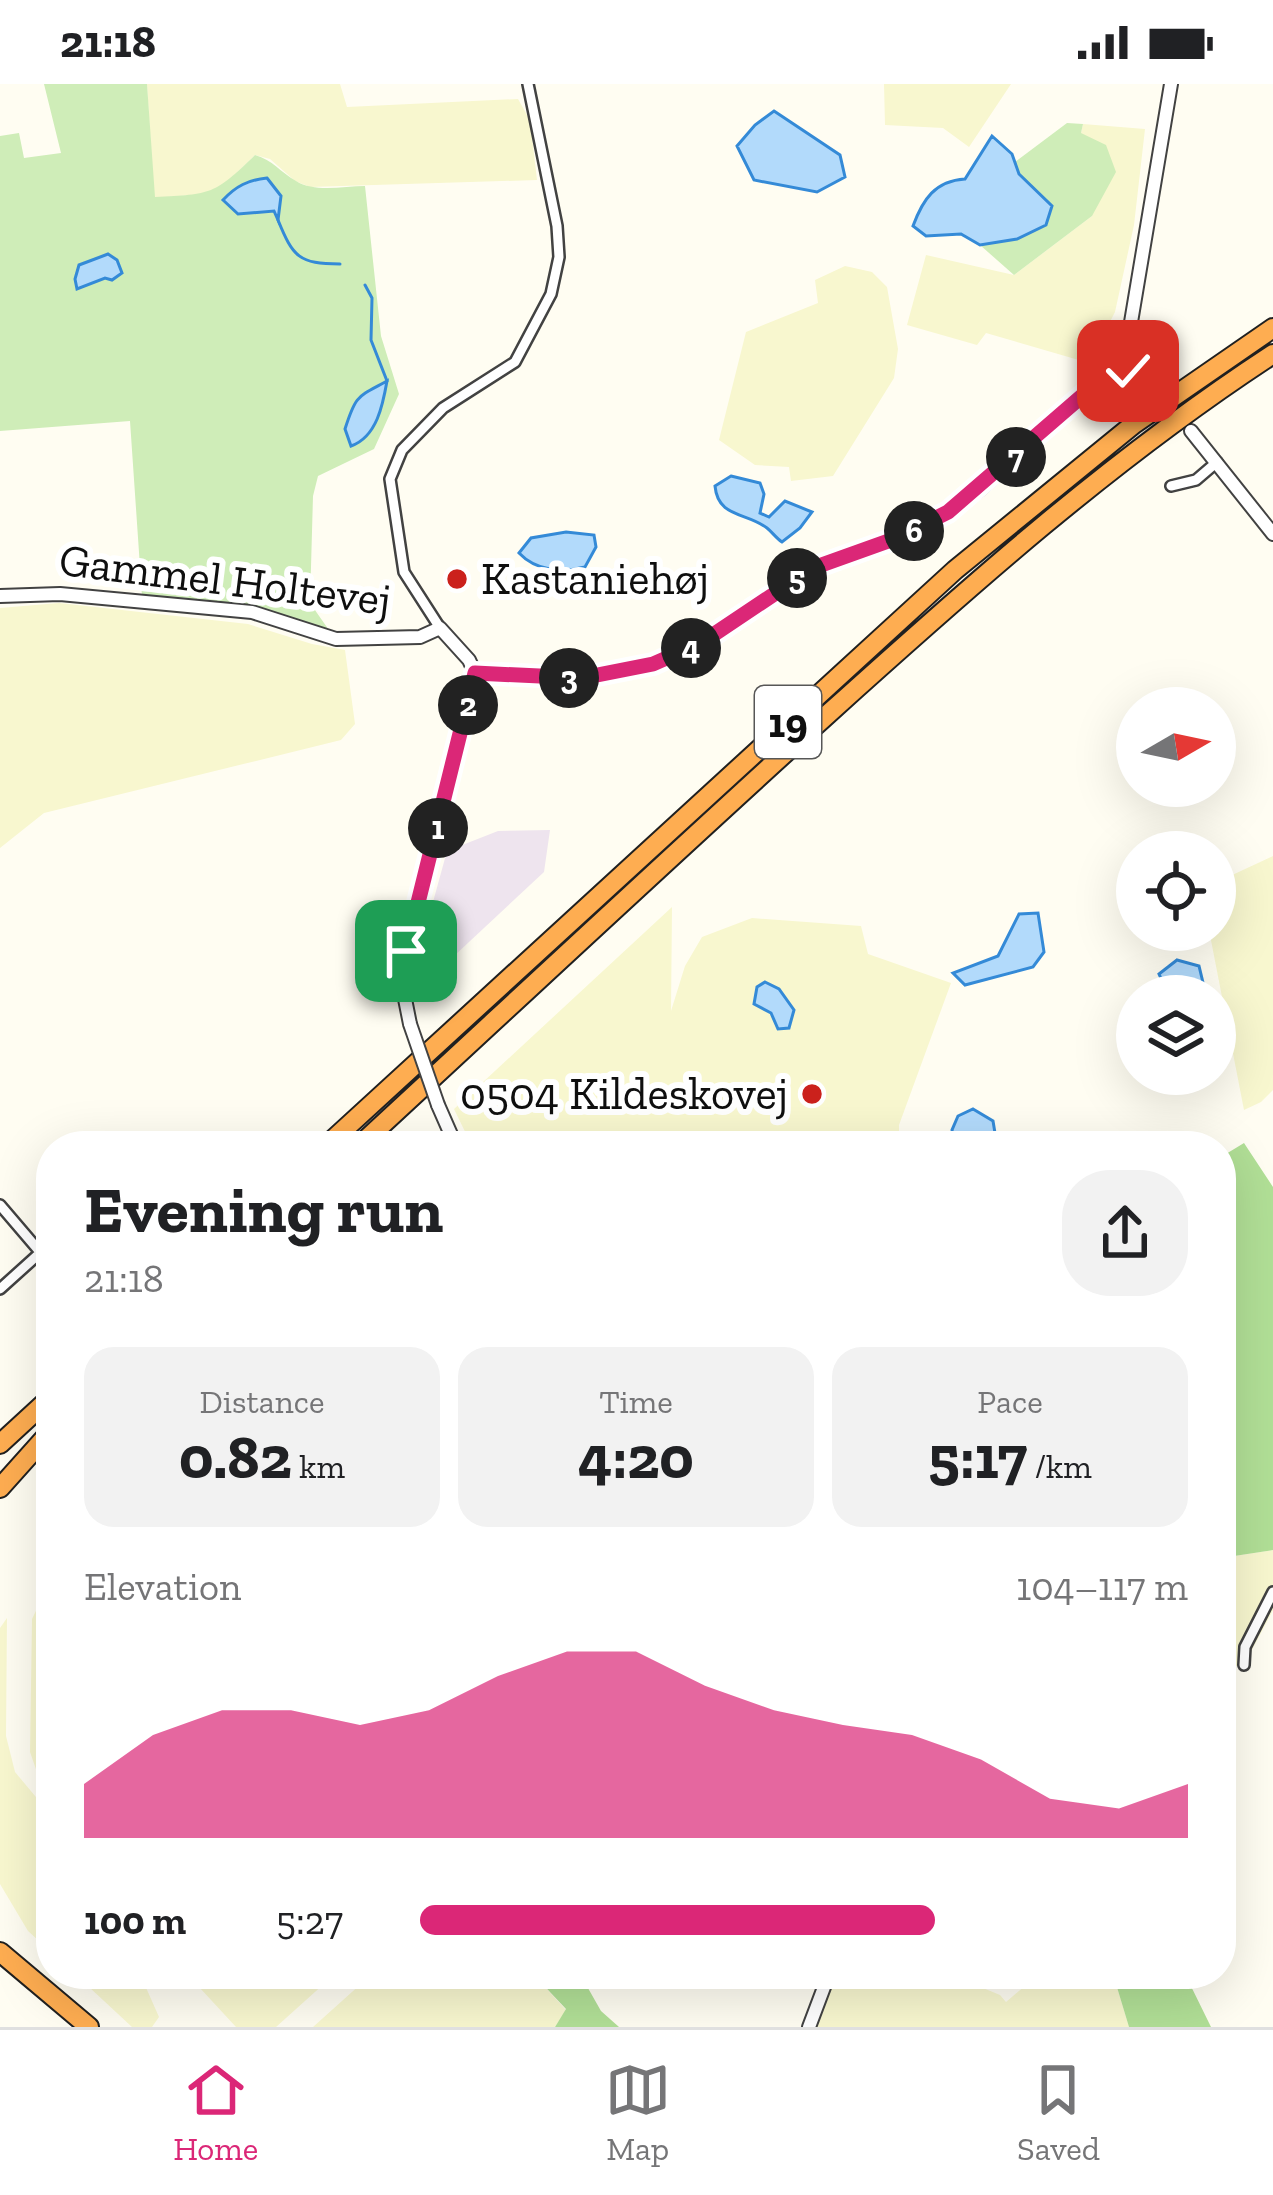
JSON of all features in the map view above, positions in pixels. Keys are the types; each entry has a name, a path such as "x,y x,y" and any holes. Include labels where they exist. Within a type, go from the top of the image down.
{"highway":[{"name":"19","path":"342,1131 956,570 1134,424 1273,328"},
{"name":"19","path":"374,1131 996,563 1151,438 1273,354"},
{"path":"0,1444 36,1411"},
{"path":"0,1472 36,1442"},
{"path":"0,1488 36,1447"},
{"path":"0,1951 36,1986"},
{"path":"40,1989 88,2027"}],"street":[{"path":"449,1131 410,1024 404,994 406,951 475,673 404,572 390,479 402,450 443,408 515,362 551,294 559,256 557,226 528,84"},
{"path":"475,673 582,678 653,664 701,643 813,568 894,539 948,512 1119,364 1127,346 1171,84"},
{"path":"1119,364 1153,391"},
{"path":"1191,431 1273,534"},
{"path":"1171,486 1196,480 1217,462"},
{"name":"Gammel Holtevej","path":"0,596 59,594 252,612 336,639 420,637 440,628"},
{"path":"0,1205 36,1247"},
{"path":"0,1289 36,1256"},
{"path":"1244,1665 1245,1647 1273,1592"},
{"path":"809,2027 823,1989"}],"shaded area":[{"path":"550,830 544,872 439,970 419,953 447,851 498,831"}],"green space":[{"path":"44,84 147,84 155,197 211,190 255,155 304,185 365,186 381,336 399,394 374,449 318,476 313,496 310,603 331,633 255,608 142,596 130,421 0,431 0,136 19,133 24,158 61,153"},
{"path":"147,84 340,84 347,107 518,99 530,120 537,180 310,187 295,181 270,159 255,155 220,189 154,198"},
{"path":"884,84 1011,84 969,147 943,128 885,125"},
{"path":"1067,123 1083,124 1081,133 1106,145 1116,172 1092,216 1014,275 980,245 1017,239 1052,205 1019,174 1015,162"},
{"path":"1083,124 1145,129 1134,225 1115,312 1089,363 986,333 977,345 907,325 926,255 1014,275 1092,216"},
{"path":"845,266 872,272 887,287 898,349 894,378 833,476 791,481 789,467 755,465 719,440 746,332 818,303 815,280"},
{"path":"59,603 248,624 345,650 355,724 341,740 44,813 0,848 0,608"},
{"path":"1273,856 1273,1090 1244,1110 1236,1069 1236,975 1218,975 1213,951 1236,951 1236,873"},
{"path":"672,907 671,1011 685,966 702,937 752,918 861,926 868,954 951,983 899,1131 465,1131 454,1109"},
{"path":"1244,1143 1273,1187 1273,1550 1236,1556 1236,1148"},
{"path":"1273,1550 1273,1610 1244,1665 1236,1666 1236,1556"},
{"path":"36,1611 36,1769 30,1752 32,1619"},
{"path":"7,1618 6,1736 15,1772 36,1797 36,1938 0,1884 0,1628"},
{"path":"91,1989 147,1989 159,2017 152,2027 132,2027"},
{"path":"201,1989 318,1989 276,2027 236,2027"},
{"path":"355,1989 547,1989 566,2010 555,2027 313,2027"},
{"path":"547,1989 589,1989 601,2011 619,2027 555,2027 566,2009"},
{"path":"830,1989 985,1989 1006,2002 1021,1989 1118,1989 1129,2027 816,2027"},
{"path":"1118,1989 1192,1989 1211,2027 1129,2027"}],"water":[{"path":"774,111 840,155 845,177 817,192 754,180 737,146"},
{"path":"992,136 1012,154 1019,174 1052,206 1046,225 1017,239 980,245 961,234 926,236 913,226 926,200 946,183 965,179"},
{"path":"267,178 281,196 278,220 274,211 238,214 223,200 243,184"},
{"path":"108,254 117,260 122,273 77,289 79,265"},
{"path":"387,381 373,428 351,446 345,429 355,403"},
{"path":"731,476 760,483 764,494 760,513 769,517 785,501 812,512 782,542 759,523 721,504 715,486"},
{"path":"566,532 594,535 596,547 585,567 550,569 519,553 531,538"},
{"path":"1038,913 1044,952 1033,967 965,985 953,973 998,956 1019,914"},
{"path":"1177,960 1199,966 1201,975 1159,975"},
{"path":"765,982 779,989 794,1010 789,1028 778,1029 771,1013 754,1004 757,987"},
{"path":"973,1109 993,1121 995,1131 952,1131 958,1116"}],"waterway":[{"path":"278,220 299,256 340,264"},
{"path":"365,285 372,298 371,340 387,381"}],"place":[{"name":"Kastaniehøj","path":"457,579"},
{"name":"0504 Kildeskovej","path":"812,1094"}],"route":[{"path":"406,951 475,673 582,678 679,654 734,623 813,568 894,539 948,512 979,490 1119,364 1128,371"}]}
